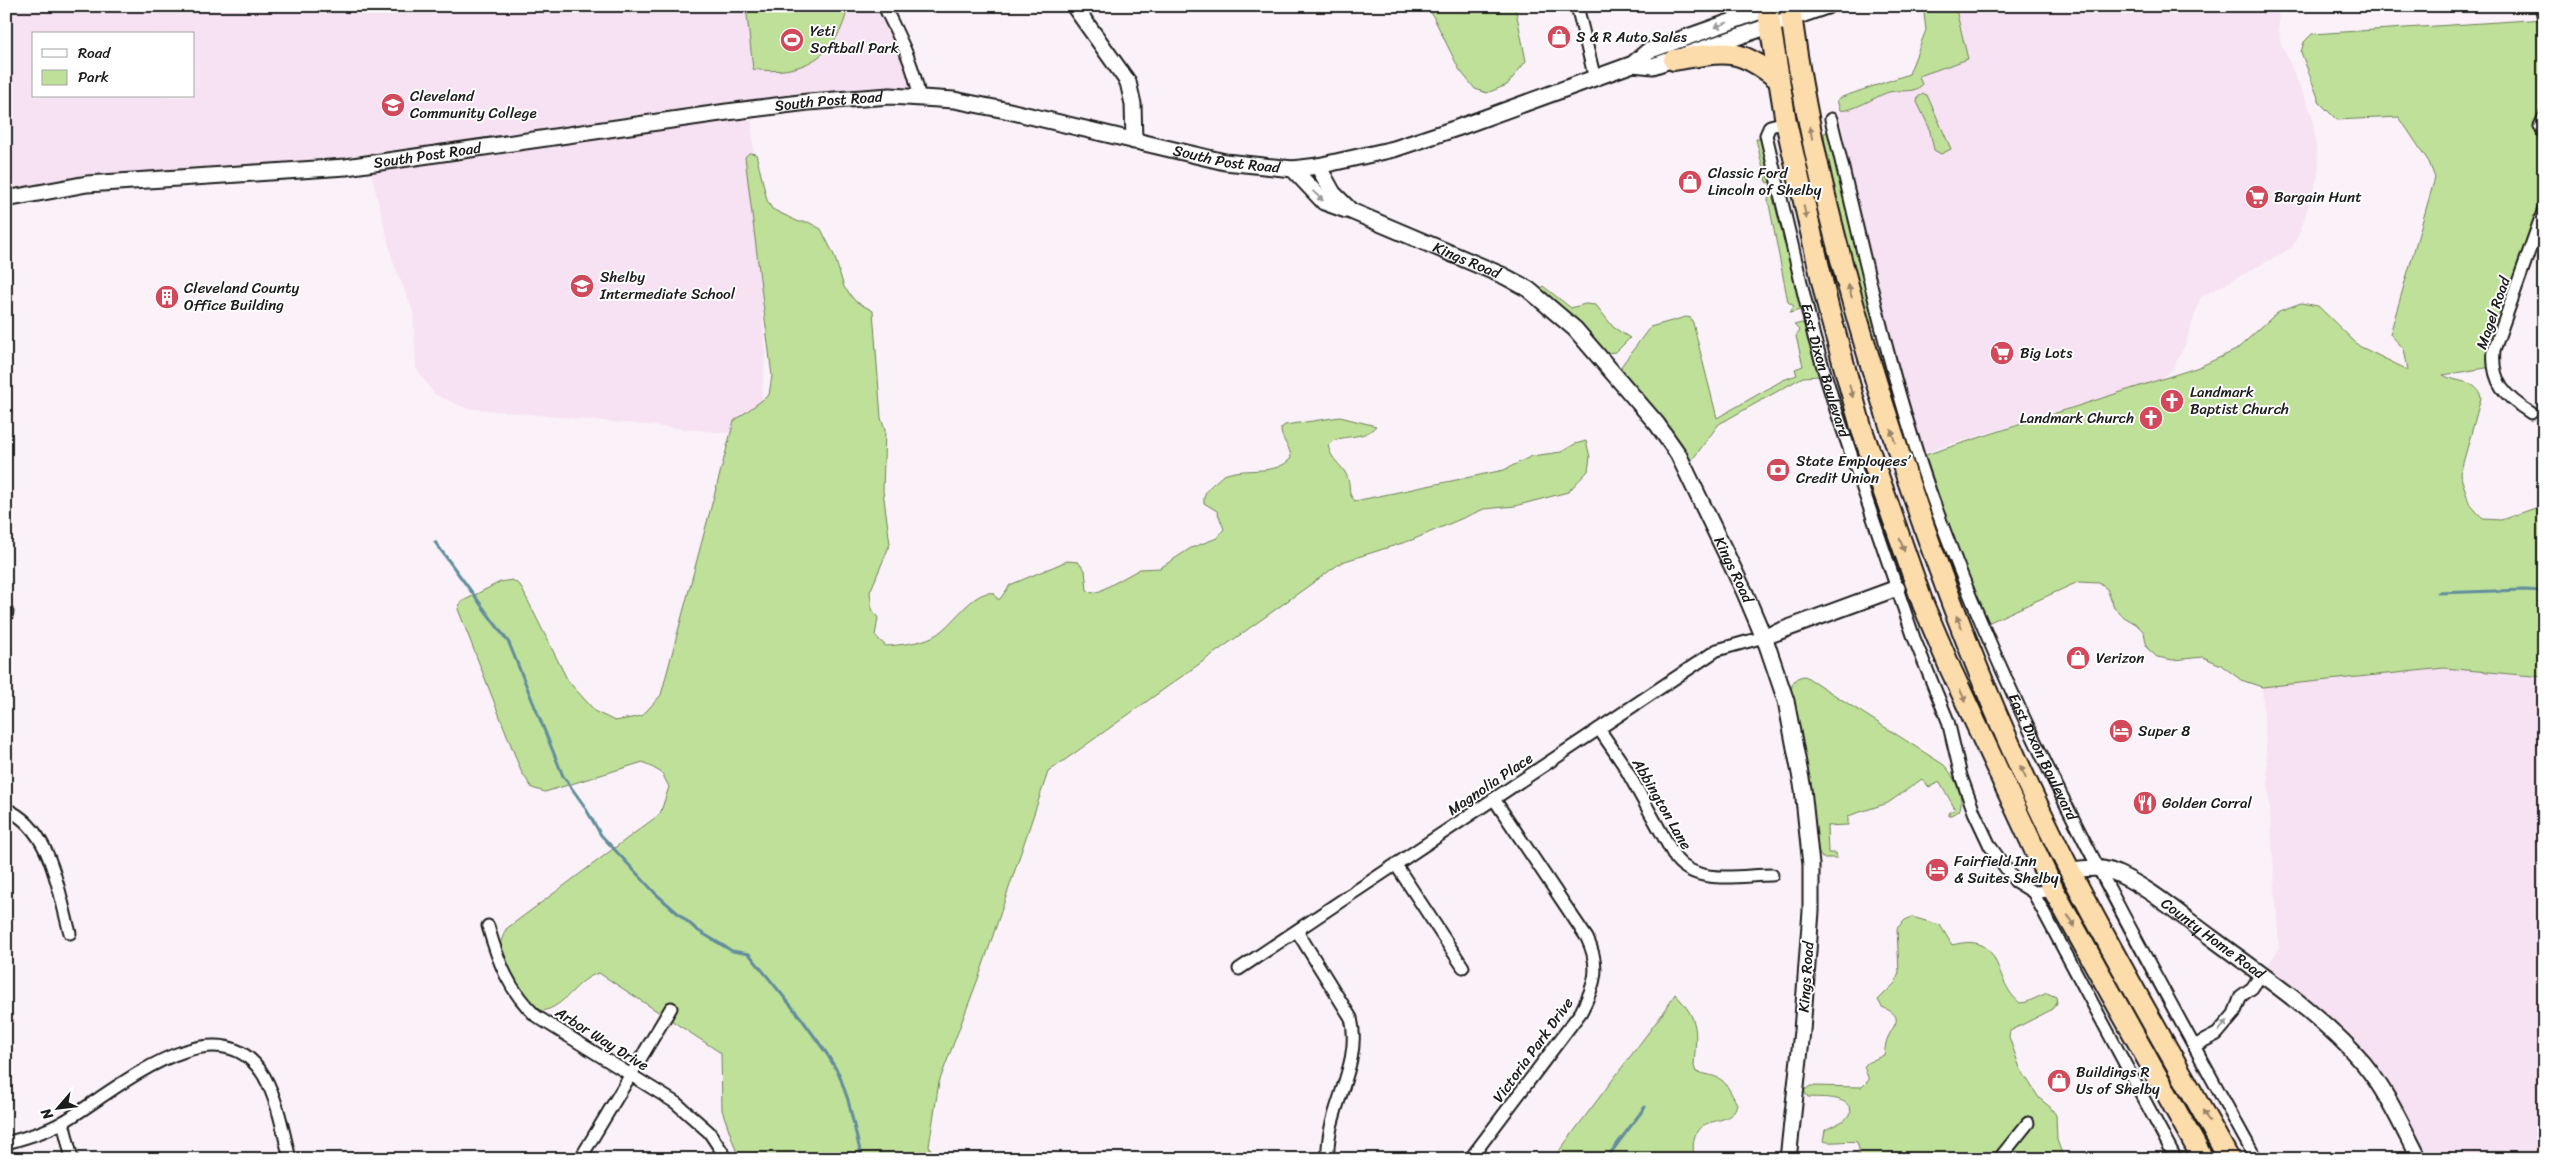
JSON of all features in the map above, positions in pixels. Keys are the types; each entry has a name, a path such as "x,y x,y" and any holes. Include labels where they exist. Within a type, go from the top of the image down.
{"highway":[{"name":"East Dixon Boulevard","path":"1770,12 1778,79 1786,122 1826,301 1862,427 1923,604 1991,758 2054,891 2203,1159"},
{"name":"East Dixon Boulevard","path":"1791,12 1809,123 1824,192 1862,338 1915,504 1944,586 2000,721 2070,870 2229,1159"},
{"path":"1674,60 1734,53 1754,61 1778,79"},
{"path":"1991,758 2006,772 2054,863 2062,870 2070,870"},
{"path":"2054,891 2067,891 2074,898 2152,1034 2165,1043"}],"street":[{"path":"884,6 917,80 919,96"},
{"path":"1074,6 1128,82 1133,104 1134,141"},
{"path":"1577,6 1595,78"},
{"name":"South Post Road","path":"6,199 87,184 358,165 808,102 890,96 919,96 1005,110 1225,162 1293,169 1318,166 1394,149 1633,64 1648,51 1770,12 1791,12 1827,6"},
{"path":"2541,6 2544,18"},
{"name":"South Post Road","path":"1633,64 1653,66 1674,60 1770,12"},
{"path":"2544,117 2540,126 2544,134"},
{"name":"East Dixon Boulevard","path":"1831,119 1884,332 1920,461 1956,562 2021,713 2096,867 2256,1159"},
{"name":"East Dixon Boulevard","path":"1786,122 1770,126 1766,135 1806,306 1836,410 1914,638 1948,721 1961,776 1974,812 1990,846 2005,870 2021,886 2033,892 2176,1159"},
{"name":"Kings Road","path":"1318,166 1333,193 1351,211 1504,276 1528,289 1576,328 1657,424 1678,454 1717,533 1764,638 1779,678 1792,732 1802,789 1811,865 1811,911 1802,1032 1788,1159"},
{"path":"1293,169 1324,202 1351,211"},
{"name":"Magel Road","path":"2532,412 2511,400 2499,383 2492,367 2494,350 2544,209"},
{"path":"1806,306 1826,301"},
{"path":"1862,338 1884,332"},
{"path":"1764,638 1898,588"},
{"name":"Magnolia Place","path":"1239,969 1717,650 1764,638"},
{"name":"Abbington Lane","path":"1598,729 1623,764 1683,868 1691,873 1710,877 1772,875"},
{"name":"Victoria Park Drive","path":"1470,1159 1581,1012 1594,985 1595,976 1594,952 1587,938 1494,799"},
{"path":"6,809 28,825 44,848 70,933"},
{"path":"1396,865 1463,967"},
{"name":"County Home Road","path":"2070,870 2096,867 2122,876 2147,891 2318,1018 2353,1051 2386,1095 2419,1159"},
{"path":"2033,892 2054,891"},
{"name":"Arbor Way Drive","path":"488,926 505,974 524,1004 536,1016 632,1075 693,1116 709,1132 727,1159"},
{"path":"1297,931 1351,1018 1354,1031 1353,1052 1329,1135 1328,1159"},
{"path":"2194,1046 2217,1034 2234,1014 2241,996 2252,988 2261,975"},
{"path":"580,1159 671,1008"},
{"path":"6,1143 63,1122 158,1062 190,1049 212,1046 246,1057 263,1074 276,1104 290,1159"},
{"path":"63,1122 72,1159"},
{"path":"1999,1159 2028,1123"}],"shaded area":[{"path":"6,6 884,6 919,96 751,109 765,355 759,436 465,408 434,394 416,368 413,311 393,262 369,164 6,199"},
{"path":"1923,6 2278,6 2280,40 2312,114 2319,168 2300,232 2292,248 2201,297 2185,345 2172,370 2159,380 1926,452 1920,447 1895,360 1851,179 1837,100 1848,94 1856,94 1907,76 1926,30"},
{"path":"2444,668 2544,677 2544,1159 2419,1159 2366,1066 2261,975 2279,949 2262,687"}],"green space":[{"name":"Yeti Softball Park","path":"746,6 848,6 836,38 827,50 802,66 787,70 770,71 753,69"},
{"path":"1428,6 1515,6 1526,61 1507,85 1487,93 1475,89 1459,69"},
{"path":"1923,6 1955,6 1968,59 1919,76 1922,85 1919,88 1889,92 1857,107 1840,110 1837,100 1842,97 1909,74 1926,30"},
{"path":"2544,19 2544,209 2492,367 2443,375 2471,384 2479,392 2481,398 2460,474 2469,503 2483,519 2501,520 2544,505 2544,677 2444,668 2262,687 2241,680 2221,665 2203,657 2173,660 2157,657 2147,648 2144,632 2114,608 2107,589 2099,583 2078,582 1983,625 1919,457 2199,367 2236,350 2279,311 2301,303 2318,306 2359,346 2408,370 2404,349 2390,334 2435,178 2429,162 2399,117 2337,120 2320,103 2301,52 2304,42 2312,34"},
{"path":"1923,94 1927,95 1951,149 1941,154 1934,150 1929,127 1917,102 1918,97"},
{"path":"1829,132 1876,323 1873,327 1867,324 1827,175 1824,133"},
{"path":"1756,139 1762,139 1771,181 1769,183 1766,182"},
{"path":"749,153 756,154 767,200 772,209 799,222 808,222 821,229 834,255 844,287 855,301 873,311 881,418 885,430 883,491 890,544 870,592 872,609 878,618 875,636 886,646 916,642 932,637 947,626 978,597 986,593 994,593 997,599 1000,599 1010,585 1067,561 1078,562 1085,570 1087,590 1092,593 1100,591 1140,569 1160,568 1191,548 1217,538 1224,529 1217,511 1204,503 1206,492 1225,475 1235,472 1269,469 1285,464 1291,458 1291,454 1281,432 1281,428 1285,425 1340,417 1376,426 1364,434 1339,439 1328,445 1332,456 1346,474 1350,493 1355,501 1504,470 1532,456 1561,452 1575,444 1586,441 1590,457 1588,471 1568,492 1515,506 1484,509 1412,540 1342,562 1048,772 981,971 939,1082 929,1146 935,1159 739,1159 722,1110 721,1053 599,973 584,981 558,1004 542,1011 527,998 515,983 499,946 506,929 660,814 669,787 662,773 643,762 545,792 532,788 521,771 458,609 461,602 500,582 512,580 520,585 568,681 596,712 615,721 642,716 661,695 734,421 769,395 772,376 745,157"},
{"path":"1772,194 1801,306 1800,310 1790,313 1794,306 1788,302 1768,199"},
{"path":"1543,286 1571,308 1585,304 1596,305 1613,327 1630,338 1616,352 1605,353 1540,290"},
{"path":"1686,317 1691,318 1693,323 1717,418 1783,380 1797,375 1795,369 1803,366 1796,336 1800,331 1794,325 1802,323 1806,326 1820,376 1803,377 1719,424 1689,464 1620,371 1622,365 1650,327"},
{"path":"1805,676 1944,765 1955,780 1960,794 1961,806 1959,811 1949,816 1949,813 1955,809 1940,782 1929,787 1922,779 1888,803 1848,816 1848,825 1827,826 1828,853 1836,853 1837,858 1822,858 1816,849 1791,690 1795,680"},
{"path":"1912,917 1940,925 1952,945 1969,942 1981,945 1989,951 2004,982 2020,1003 2047,993 2056,997 2057,1003 2053,1009 2010,1031 2009,1037 2020,1068 2039,1098 2056,1115 2057,1140 2064,1159 1858,1159 1859,1149 1857,1142 1823,1141 1825,1130 1845,1120 1851,1112 1849,1107 1840,1100 1808,1097 1804,1091 1810,1086 1862,1087 1869,1080 1864,1067 1867,1063 1884,1055 1888,1037 1896,1023 1895,1015 1882,1007 1878,1000 1895,983 1899,973 1897,928 1905,920"},
{"path":"1675,994 1689,1012 1695,1027 1694,1066 1696,1072 1718,1078 1726,1084 1737,1104 1733,1113 1726,1118 1710,1122 1697,1132 1694,1142 1694,1159 1553,1159 1666,1009"}],"waterway":[{"path":"435,542 509,643 563,776 583,804 601,835 656,894 697,930 732,951 749,954 801,1018 827,1054 839,1074 848,1100 862,1159"},
{"path":"2438,593 2544,591"},
{"path":"1606,1159 1645,1107"}],"place":[{"name":"S & R Auto Sales","path":"1559,37"},
{"name":"Yeti Softball Park","path":"792,40"},
{"name":"Cleveland Community College","path":"393,105"},
{"name":"Classic Ford Lincoln of Shelby","path":"1690,182"},
{"name":"Bargain Hunt","path":"2257,197"},
{"name":"Shelby Intermediate School","path":"582,286"},
{"name":"Cleveland County Office Building","path":"167,297"},
{"name":"Big Lots","path":"2002,353"},
{"name":"Landmark Baptist Church","path":"2172,401"},
{"name":"Landmark Church","path":"2151,418"},
{"name":"State Employees’ Credit Union","path":"1778,470"},
{"name":"Verizon","path":"2078,658"},
{"name":"Super 8","path":"2121,731"},
{"name":"Golden Corral","path":"2145,803"},
{"name":"Fairfield Inn & Suites Shelby","path":"1937,870"},
{"name":"Buildings R Us of Shelby","path":"2059,1081"}]}
